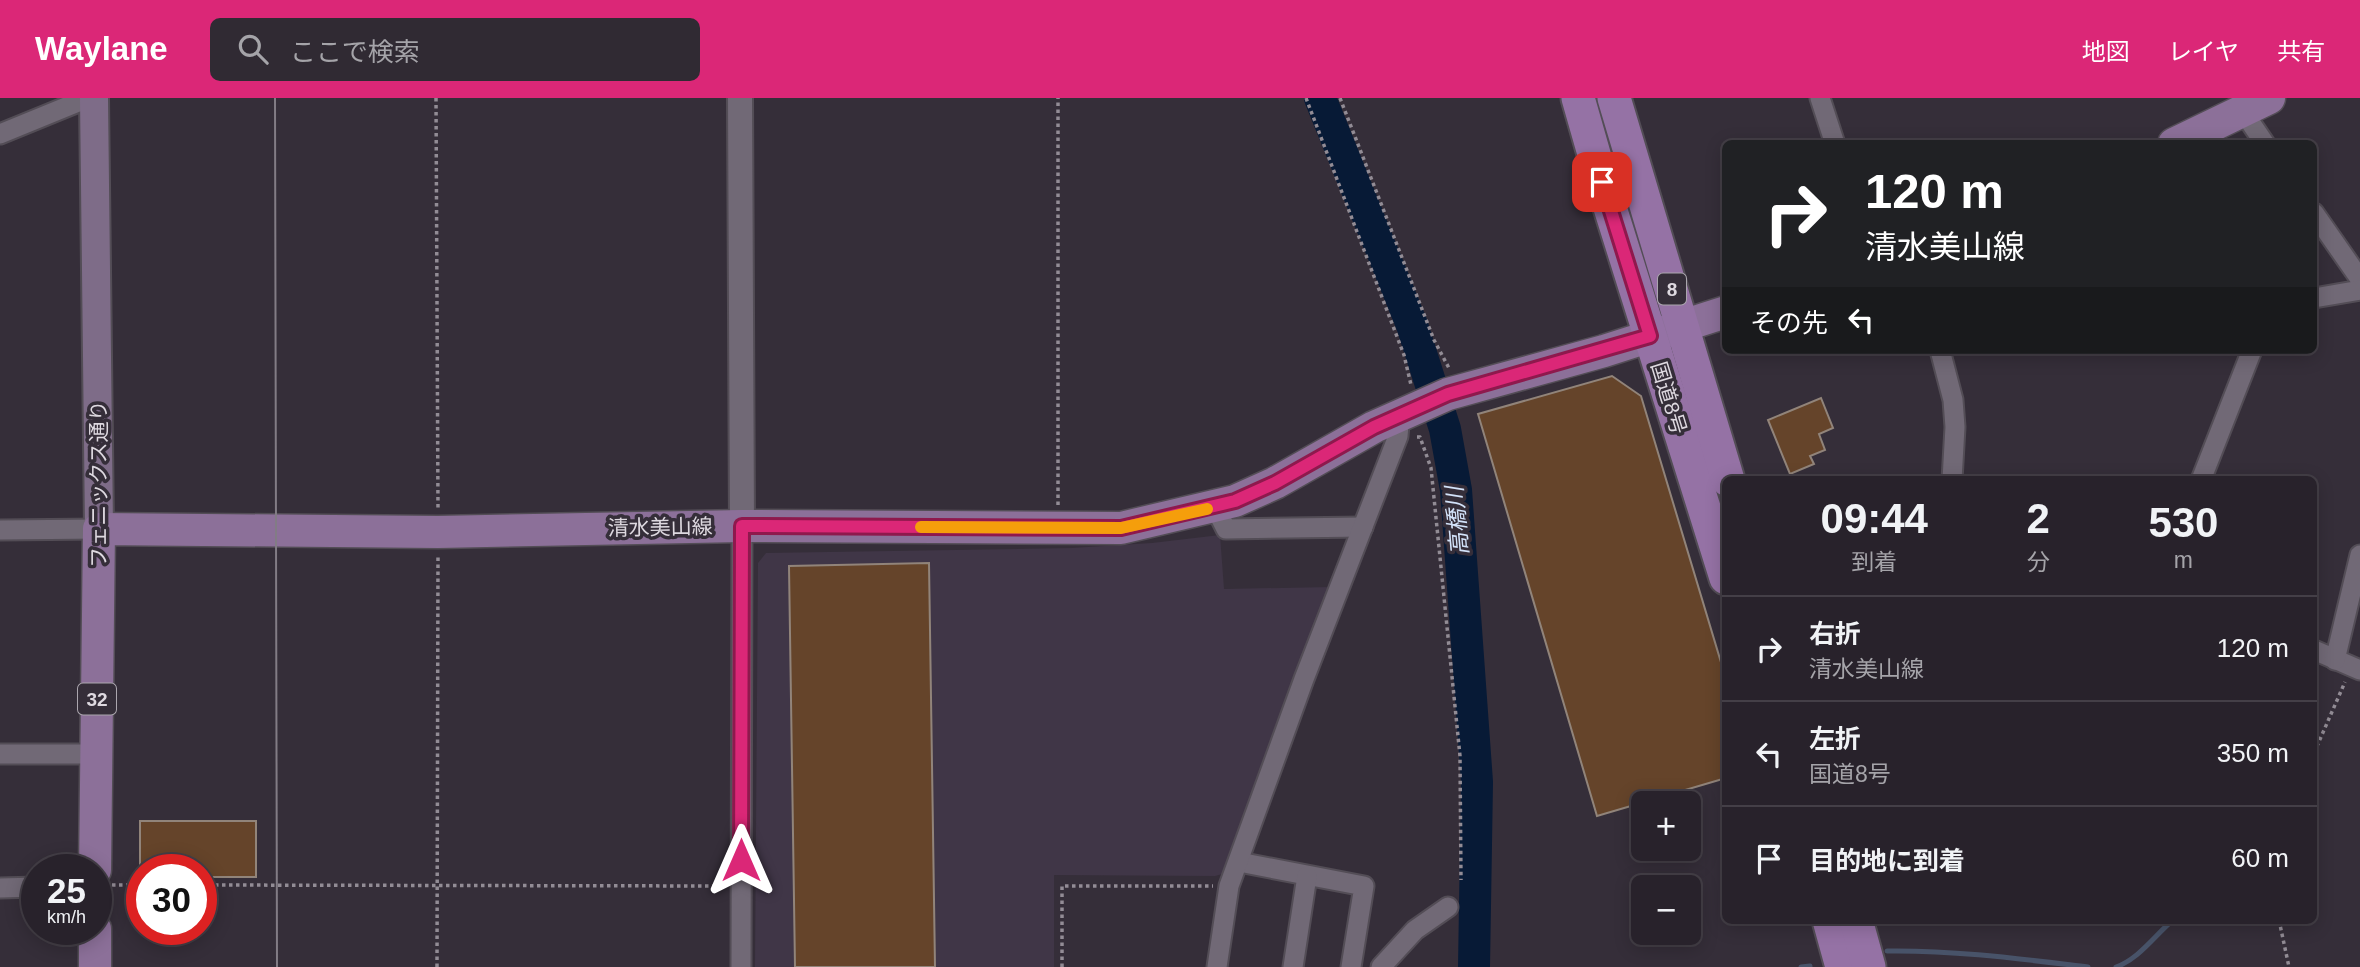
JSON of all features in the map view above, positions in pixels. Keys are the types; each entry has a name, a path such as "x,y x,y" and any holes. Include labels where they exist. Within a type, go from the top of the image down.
{"highway":[{"name":"国道8号","path":"1578,98 1722,565"},
{"name":"国道8号","path":"1615,98 1727,476"},
{"path":"1830,924 1842,967"},
{"path":"1857,924 1869,967"}],"main road":[{"name":"フェニックス通り","path":"94,98 99,529 97,754 101,854"},
{"path":"2180,140 2227,106 2269,98"},
{"name":"清水美山線","path":"99,529 438,532 742,526 1121,528 1235,501 1454,393 1722,313"},
{"path":"95,945 95,967"}],"street":[{"path":"0,134 88,98"},
{"path":"740,98 741,967"},
{"path":"1820,98 1834,140"},
{"path":"2227,106 2245,116 2262,140"},
{"path":"2317,217 2360,279"},
{"path":"2317,297 2360,290"},
{"path":"1941,354 1952,400 1955,427 1952,476"},
{"path":"2202,476 2250,354"},
{"path":"1217,967 1229,886 1304,679 1405,419"},
{"path":"1215,507 1226,529 1363,527"},
{"path":"0,530 99,529"},
{"path":"2317,651 2349,666 2360,555"},
{"path":"0,754 97,754"},
{"path":"1239,862 1364,886 1351,967"},
{"path":"1293,967 1307,876"},
{"path":"0,888 21,887"},
{"path":"1381,967 1415,930 1448,907"}],"path":[{"path":"436,98 437,967"},
{"path":"1058,98 1058,528"},
{"path":"1306,98 1404,355 1405,419 1420,437 1431,468 1460,756 1461,880"},
{"path":"1340,98 1454,393"},
{"path":"2317,746 2349,666"},
{"path":"217,885 741,886"},
{"path":"1062,967 1062,886 1229,886"},
{"path":"2280,924 2289,967"}],"shaded area":[{"path":"1220,535 1224,589 1332,587 1226,873 1215,876 1054,875 1054,967 755,967 758,563 766,553 1072,548"}],"building":[{"path":"1612,376 1641,396 1722,666 1722,779 1682,791 1631,791 1631,806 1597,816 1478,414"},
{"path":"1821,398 1833,428 1819,434 1825,450 1810,456 1814,464 1790,474 1768,420"},
{"path":"929,563 935,967 795,967 789,566"},
{"path":"140,821 256,821 256,877 217,877 217,854 140,854"}],"waterway":[{"name":"高橋川","path":"1320,98 1412,325 1445,429 1456,490 1477,782 1474,967"},
{"path":"2116,967 2139,953 2169,924"},
{"path":"1887,951 2013,958 2088,967"},
{"path":"1801,967 1810,966"}],"tram line":[{"path":"275,98 277,967"}],"slow traffic":[{"path":"921,527 1121,528 1207,509"}],"route":[{"path":"741,860 742,526 1121,528 1180,516 1235,501 1275,483 1416,406 1448,394 1650,336 1602,182"}]}
